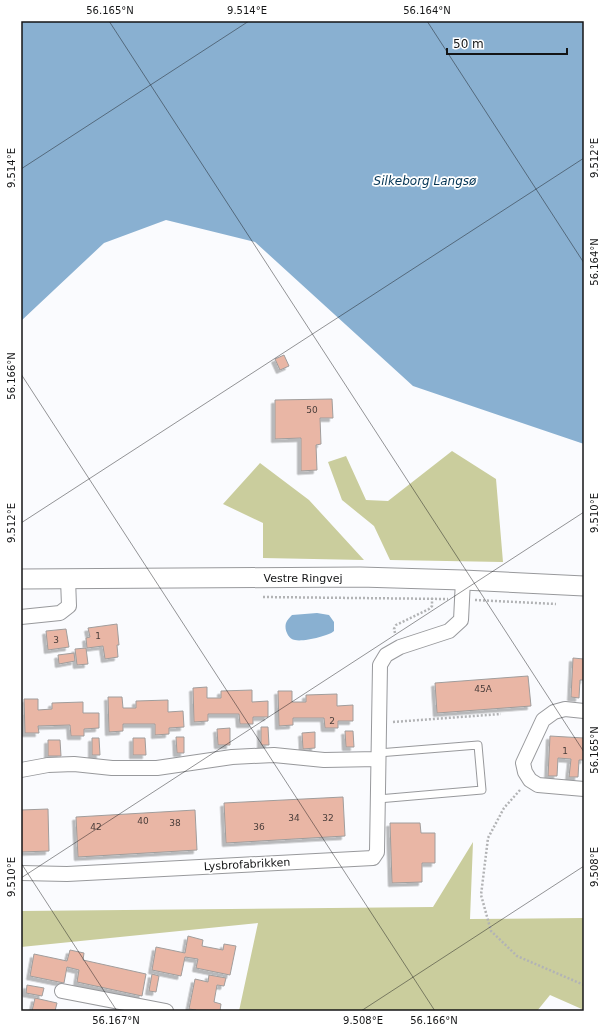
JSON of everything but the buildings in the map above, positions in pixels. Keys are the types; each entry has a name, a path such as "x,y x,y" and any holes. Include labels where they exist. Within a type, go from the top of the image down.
{"main road":[{"name":"Vestre Ringvej","path":"21,578 360,577 584,586"}],"street":[{"path":"21,617 60,613 69,606 68,579"},
{"name":"Lysbrofabrikken","path":"21,874 67,874 373,858 377,852 380,664 386,655 400,647 449,631 461,620 464,580"},
{"path":"584,711 565,709 554,712 543,720 524,763 525,772 530,780 538,785 584,789"},
{"path":"21,770 48,765 74,764 112,768 157,768 232,757 274,755 324,760 378,756"},
{"path":"62,991 166,1011"}],"lane":[{"path":"378,756 478,746 482,790 378,799"}],"path":[{"path":"400,647 394,629 396,625 429,609 432,606 433,579"},
{"path":"259,596 432,599 561,604"},
{"path":"379,723 501,714"},
{"path":"530,780 504,808 488,838 481,895 491,931 517,956 584,985"}],"green space":[{"path":"452,451 496,479 503,562 390,560 374,526 342,500 328,462 346,456 366,500 388,501"},
{"path":"260,463 309,500 364,560 263,558 263,523 223,504"},
{"path":"473,842 470,919 584,918 584,1010 550,995 537,1011 239,1011 258,923 21,947 21,911 433,907"}],"water":[{"name":"Silkeborg Langsø","path":"21,21 584,21 584,444 413,386 255,242 166,220 104,243 21,321"},
{"path":"317,613 329,615 334,622 334,631 322,637 304,640 295,640 290,638 286,631 286,623 292,615"}]}
